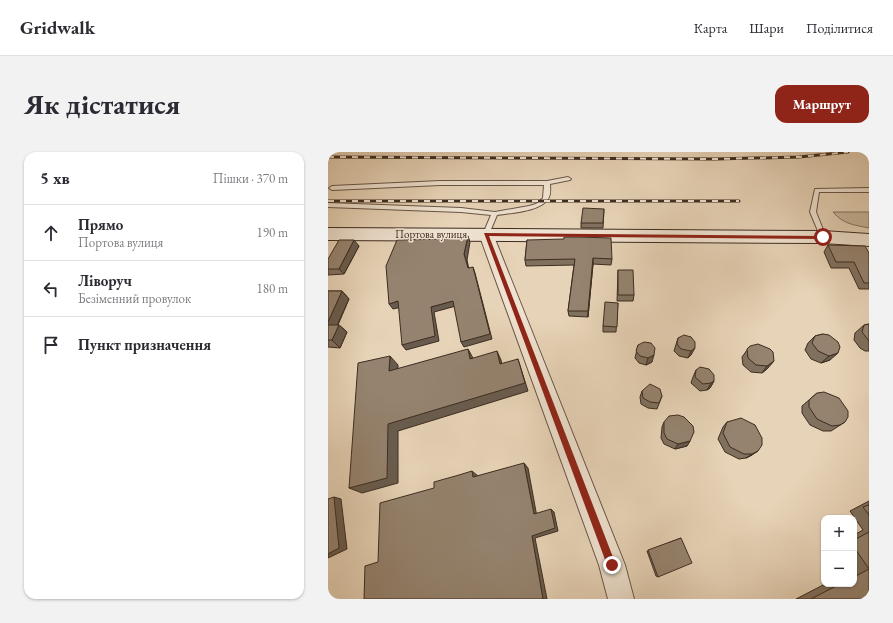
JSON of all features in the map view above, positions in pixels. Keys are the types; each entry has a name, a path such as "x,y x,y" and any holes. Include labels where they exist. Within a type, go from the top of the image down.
{"main road":[{"name":"Портова вулиця","path":"328,234 823,237 869,240"}],"street":[{"path":"486,234 612,565 621,599"}],"lane":[{"path":"332,188 440,183 547,183 568,179"},
{"path":"328,205 461,210 495,214 533,207 543,202 546,198 547,183"},
{"path":"823,237 813,212 816,190 869,190"},
{"path":"486,234 495,214"}],"shaded area":[{"path":"833,212 869,212 869,228 845,222"}],"building":[{"path":"583,208 604,209 603,223 581,223"},
{"path":"468,236 464,254 468,268 473,267 490,334 461,342 453,301 431,307 435,336 402,345 398,301 389,304 386,266 397,240 452,239 452,237"},
{"path":"564,237 611,238 612,259 593,258 588,311 568,311 575,259 525,260 527,240 564,239"},
{"path":"339,240 354,240 339,269 328,269 328,259"},
{"path":"828,245 865,246 869,253 869,283 864,283 854,262 836,262"},
{"path":"618,270 633,270 634,295 618,295"},
{"path":"328,291 342,291 328,322"},
{"path":"605,302 618,303 617,327 603,326"},
{"path":"869,324 869,341 862,332 864,325"},
{"path":"328,325 339,325 332,340 328,340"},
{"path":"823,334 829,335 838,342 840,347 838,353 829,356 818,351 812,343 815,336"},
{"path":"684,335 691,337 695,342 695,348 691,351 681,349 677,344 678,338"},
{"path":"644,342 651,343 655,348 654,355 648,358 640,356 636,351 638,345"},
{"path":"758,344 770,349 773,352 774,361 767,366 756,365 748,358 747,349 750,346"},
{"path":"468,349 470,359 497,351 500,364 518,359 525,383 388,424 387,478 349,488 358,363 390,356 389,371"},
{"path":"700,367 709,369 714,375 714,381 703,384 695,377 696,370"},
{"path":"650,384 660,389 662,396 659,403 650,402 643,398 642,391"},
{"path":"824,392 839,398 848,411 848,417 845,422 840,425 832,426 817,419 809,407 809,400 817,393"},
{"path":"678,415 684,417 693,426 694,432 690,441 678,444 667,439 664,433 664,422 669,416"},
{"path":"741,418 755,425 762,438 762,445 758,451 752,454 744,454 730,447 723,433 727,422"},
{"path":"524,463 534,514 551,509 555,528 532,536 543,599 364,599 365,566 378,562 380,503 434,488 434,482 472,471 473,477"},
{"path":"334,497 339,548 328,554 328,499"},
{"path":"869,505 869,515 863,507"},
{"path":"869,532 869,569 857,551 857,538"},
{"path":"681,538 692,563 658,577 648,550"},
{"path":"869,569 869,599 811,599 834,587 857,587 857,575"}],"railway":[{"path":"328,157 715,159 799,157 848,152"},
{"path":"328,201 739,201"}],"route":[{"path":"612,565 486,234 823,237"}]}
